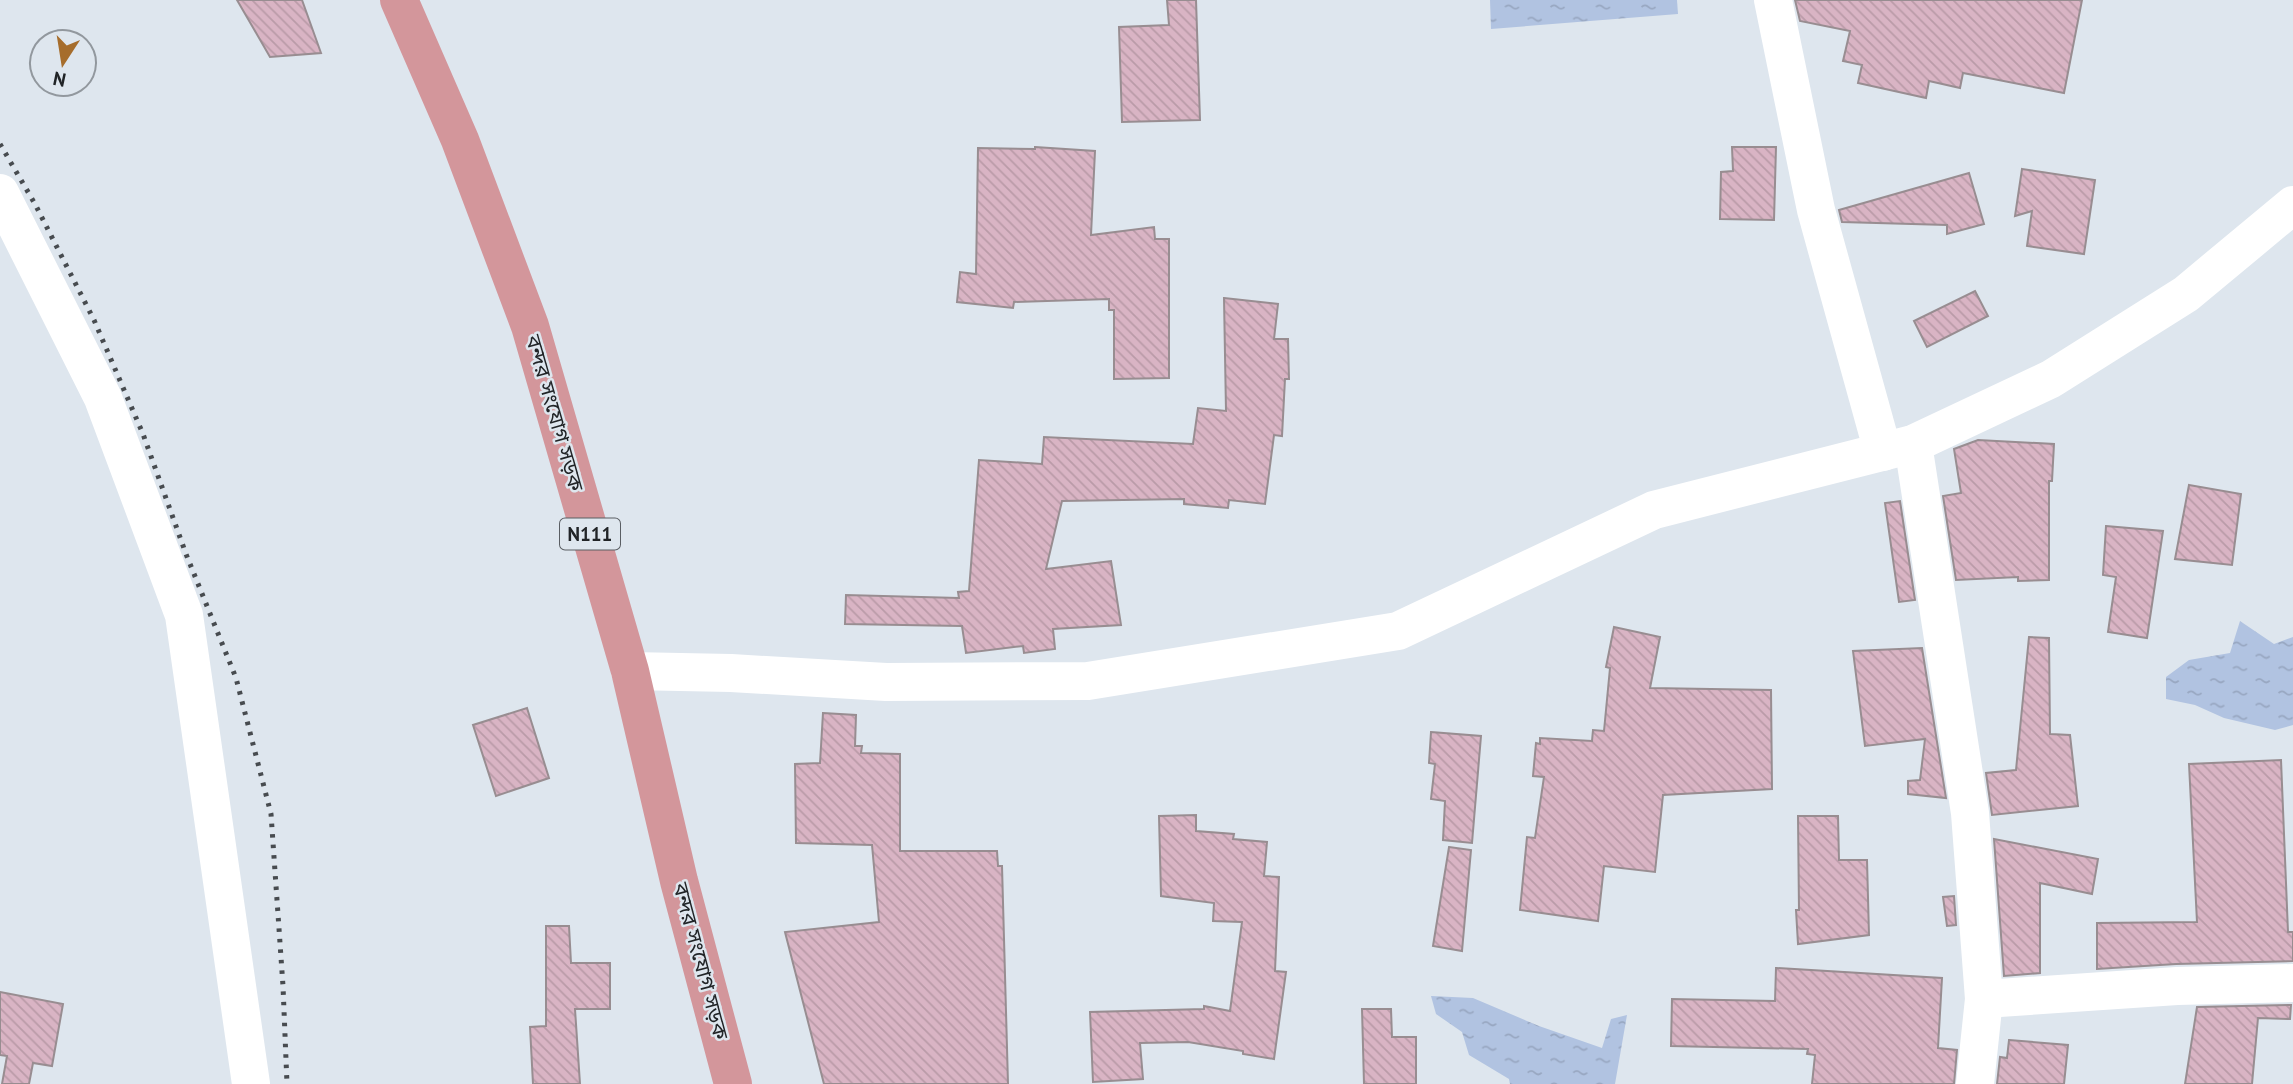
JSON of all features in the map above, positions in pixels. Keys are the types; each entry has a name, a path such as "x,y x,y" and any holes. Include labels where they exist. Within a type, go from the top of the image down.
{"highway":[{"name":"বন্দর সংযোগ সড়ক","path":"399,0 460,140 530,326 630,671 679,881 733,1084"}],"street":[{"path":"1773,0 1816,210 1898,448 1970,813 1984,999 1975,1084"},
{"path":"0,193 103,397 184,615 251,1084"},
{"path":"630,671 731,673 886,682 1088,681 1398,631 1654,510 1898,448 2051,379 2186,293 2293,205"},
{"path":"1984,999 2177,986 2293,983"}],"water":[{"path":"1490,0 1677,0 1678,14 1491,29"},
{"path":"2240,621 2274,644 2293,637 2293,725 2275,730 2224,718 2195,705 2166,699 2166,677 2189,660 2230,653"},
{"path":"1431,996 1473,998 1539,1026 1602,1048 1611,1019 1627,1015 1615,1084 1510,1084 1509,1079 1469,1055 1462,1032 1436,1014"}],"building":[{"path":"237,0 302,0 321,53 270,57"},
{"path":"1167,0 1196,0 1200,120 1122,122 1119,27 1169,25"},
{"path":"1795,0 2082,0 2064,93 1963,73 1960,88 1929,81 1926,98 1858,83 1862,65 1843,61 1850,31 1800,21"},
{"path":"1035,147 1095,151 1091,235 1154,227 1155,239 1169,239 1169,378 1114,379 1114,310 1109,310 1109,299 1014,302 1013,308 957,302 960,272 976,274 978,148"},
{"path":"1732,147 1776,147 1774,220 1720,219 1721,172 1733,171"},
{"path":"2022,169 2095,180 2084,254 2027,246 2032,211 2015,216"},
{"path":"1969,173 1984,224 1947,234 1947,225 1842,222 1839,210"},
{"path":"1975,291 1988,316 1927,347 1914,321"},
{"path":"1224,298 1278,304 1274,339 1288,339 1289,379 1285,379 1282,436 1274,435 1265,504 1229,500 1228,508 1184,504 1184,499 1062,501 1046,569 1111,561 1121,625 1053,629 1055,649 1024,653 1023,646 966,653 962,626 845,624 846,595 959,598 958,592 969,591 979,460 1042,464 1044,437 1193,444 1198,408 1226,411"},
{"path":"1978,440 2054,444 2052,481 2049,481 2049,580 2018,581 2018,577 1956,580 1943,496 1961,493 1954,449"},
{"path":"2189,485 2241,494 2232,565 2175,559"},
{"path":"1900,501 1915,600 1899,602 1885,503"},
{"path":"2106,526 2163,531 2147,638 2108,632 2116,577 2103,575"},
{"path":"1614,627 1660,637 1650,688 1771,690 1772,789 1663,795 1655,872 1604,866 1598,921 1520,910 1527,837 1535,838 1544,777 1533,776 1536,743 1540,744 1540,738 1592,741 1593,730 1604,731 1610,668 1606,667"},
{"path":"2029,637 2049,638 2050,734 2070,735 2078,806 1992,815 1986,773 2016,770"},
{"path":"1922,648 1946,798 1908,794 1908,781 1920,780 1925,739 1865,746 1853,651"},
{"path":"527,708 549,778 496,796 473,725"},
{"path":"823,713 856,715 855,746 862,746 861,753 900,754 900,851 997,851 998,866 1002,866 1008,1084 824,1084 785,932 879,922 872,845 796,843 795,764 820,763"},
{"path":"1431,732 1481,736 1472,843 1443,840 1445,801 1431,799 1435,764 1429,763"},
{"path":"2281,760 2288,932 2293,932 2293,961 2097,969 2097,923 2197,922 2189,764"},
{"path":"1196,815 1196,831 1234,834 1233,839 1267,842 1264,876 1279,877 1275,971 1286,972 1274,1059 1188,1042 1140,1043 1143,1079 1093,1082 1090,1012 1204,1009 1204,1006 1230,1011 1242,922 1213,921 1214,903 1161,896 1159,816"},
{"path":"1798,816 1838,816 1839,860 1867,860 1869,935 1798,944"},
{"path":"1994,839 2098,859 2092,894 2040,883 2040,973 2004,976"},
{"path":"1449,847 1471,850 1462,951 1433,946"},
{"path":"1954,896 1956,925 1947,926 1943,897"},
{"path":"546,926 569,926 571,963 610,963 610,1009 575,1009 580,1084 533,1084 530,1027 546,1026"},
{"path":"1776,968 1942,978 1938,1048 1957,1050 1954,1084 1812,1084 1815,1055 1807,1054 1808,1049 1671,1046 1672,999 1775,1001"},
{"path":"0,992 63,1004 52,1066 33,1063 29,1084 2,1084 7,1056 0,1055"},
{"path":"2291,1005 2290,1019 2258,1018 2252,1084 2185,1084 2197,1007"},
{"path":"1362,1009 1391,1009 1392,1037 1416,1037 1416,1084 1364,1084"},
{"path":"2009,1040 2068,1045 2064,1084 1997,1084 2000,1057 2007,1058"}],"railway":[{"path":"0,144 35,204 94,320 143,434 186,554 236,678 271,814 287,1084"}]}
